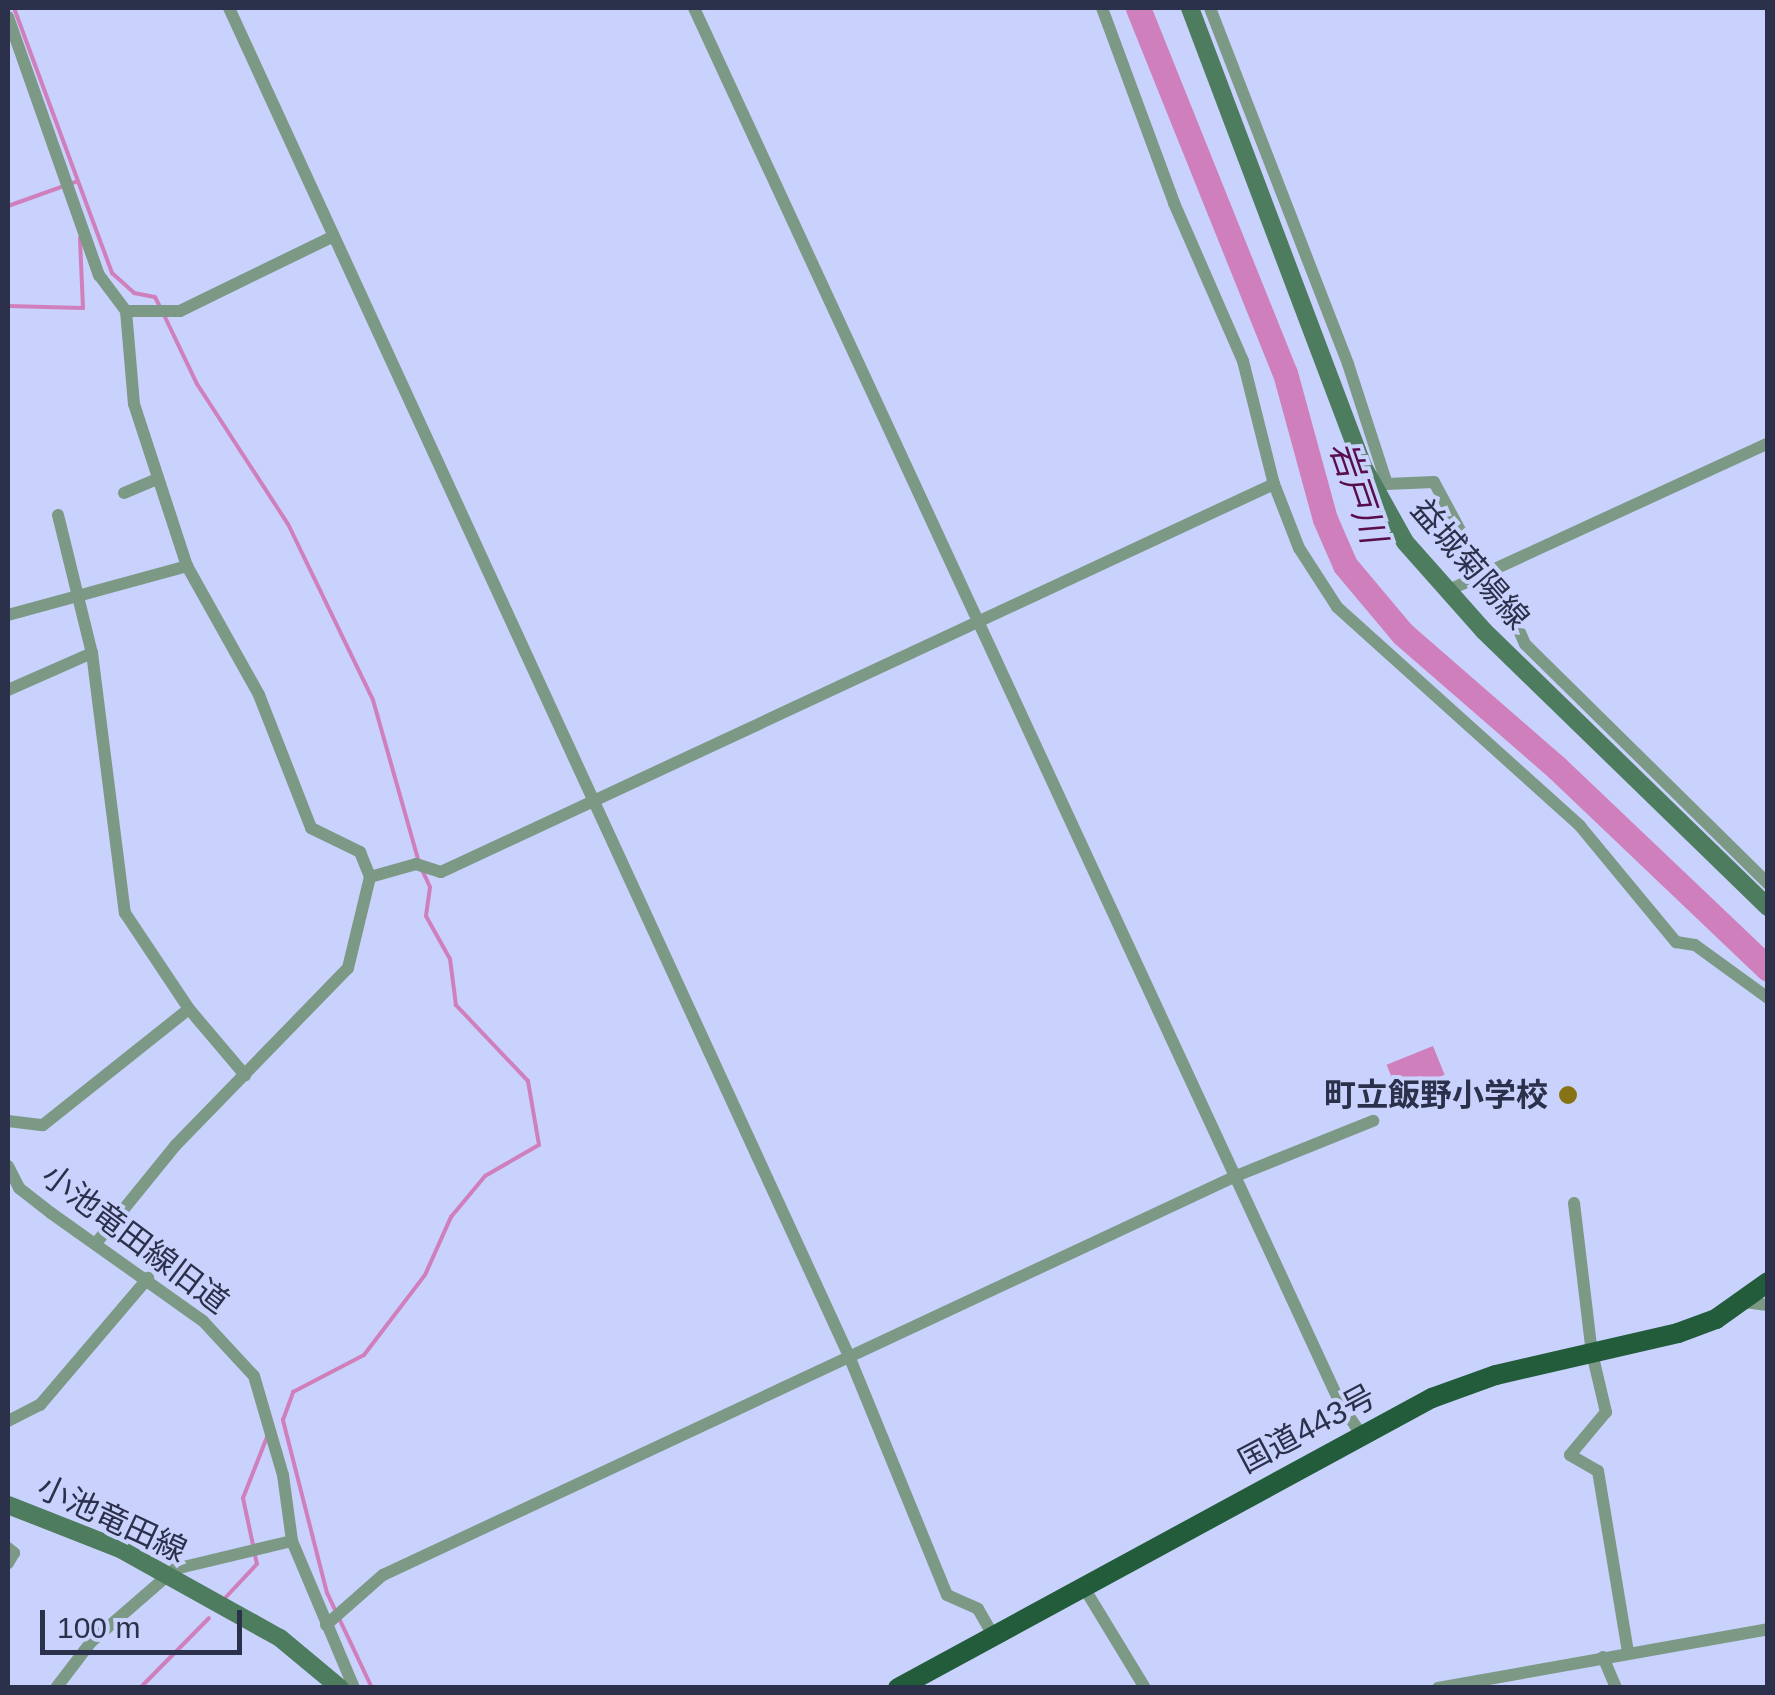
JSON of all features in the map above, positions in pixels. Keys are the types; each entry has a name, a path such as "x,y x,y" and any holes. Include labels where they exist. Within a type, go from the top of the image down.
{"highway":[{"name":"国道443号","path":"898,1688 1360,1432 1496,1375 1678,1333 1744,1302 1768,1282"}],"main road":[{"name":"益城菊陽線","path":"1190,8 1365,470 1406,542 1449,590 1768,907"},
{"name":"小池竜田線","path":"8,1505 168,1576 280,1638 340,1688"}],"street":[{"path":"229,8 849,1356 948,1596 978,1609 993,1635"},
{"path":"694,8 1236,1176 1360,1432"},
{"path":"1102,8 1174,203 1243,361 1274,484 1299,548 1337,606 1580,826 1676,942 1696,945 1768,998"},
{"path":"1210,8 1387,484 1434,482 1488,572 1525,644 1768,884"},
{"path":"8,18 100,275 126,311 134,404 187,566 259,696 311,828 351,845 370,877 348,968 132,1194 97,1242"},
{"path":"126,311 180,312 334,236"},
{"path":"1449,590 1768,443"},
{"path":"124,493 158,479"},
{"path":"370,877 416,864 441,872 1274,484"},
{"path":"58,515 92,652 126,913 189,1009 246,1075"},
{"path":"8,615 187,566"},
{"path":"8,690 92,652"},
{"path":"8,1121 43,1124 189,1009"},
{"path":"334,1618 383,1575 1236,1176 1373,1120"},
{"name":"小池竜田線旧道","path":"8,1166 20,1188 203,1321 254,1376 283,1475 292,1542 334,1618 354,1688"},
{"path":"1574,1203 1592,1354 1606,1412 1570,1455 1598,1471 1628,1652"},
{"path":"8,1421 40,1405 148,1278"},
{"path":"1744,1302 1768,1305"},
{"path":"56,1688 91,1642 168,1576 292,1542"},
{"path":"8,1548 14,1554 8,1563"},
{"path":"1083,1586 1145,1688"},
{"path":"1438,1688 1768,1629"},
{"path":"1603,1657 1616,1688"}],"shaded area":[{"path":"1433,1046 1445,1075 1398,1093 1387,1065"}],"waterway":[{"path":"14,8 112,273 134,293 155,297 160,307"},
{"name":"岩戸川","path":"1138,8 1285,373 1325,519 1345,565 1403,634 1557,768 1768,969"},
{"path":"8,206 78,181"},
{"path":"8,306 83,308 80,238"},
{"path":"164,315 197,384 288,524 373,700 418,859"},
{"path":"372,1688 327,1593 283,1420 293,1392 364,1355 425,1275 451,1217 485,1176 539,1145 528,1081 456,1005 450,959 426,916 430,887 421,868"},
{"path":"253,1545 243,1498 267,1437"},
{"path":"226,1597 257,1564 255,1555"},
{"path":"140,1688 209,1618"}],"place":[{"name":"町立飯野小学校","path":"1568,1095"}]}
